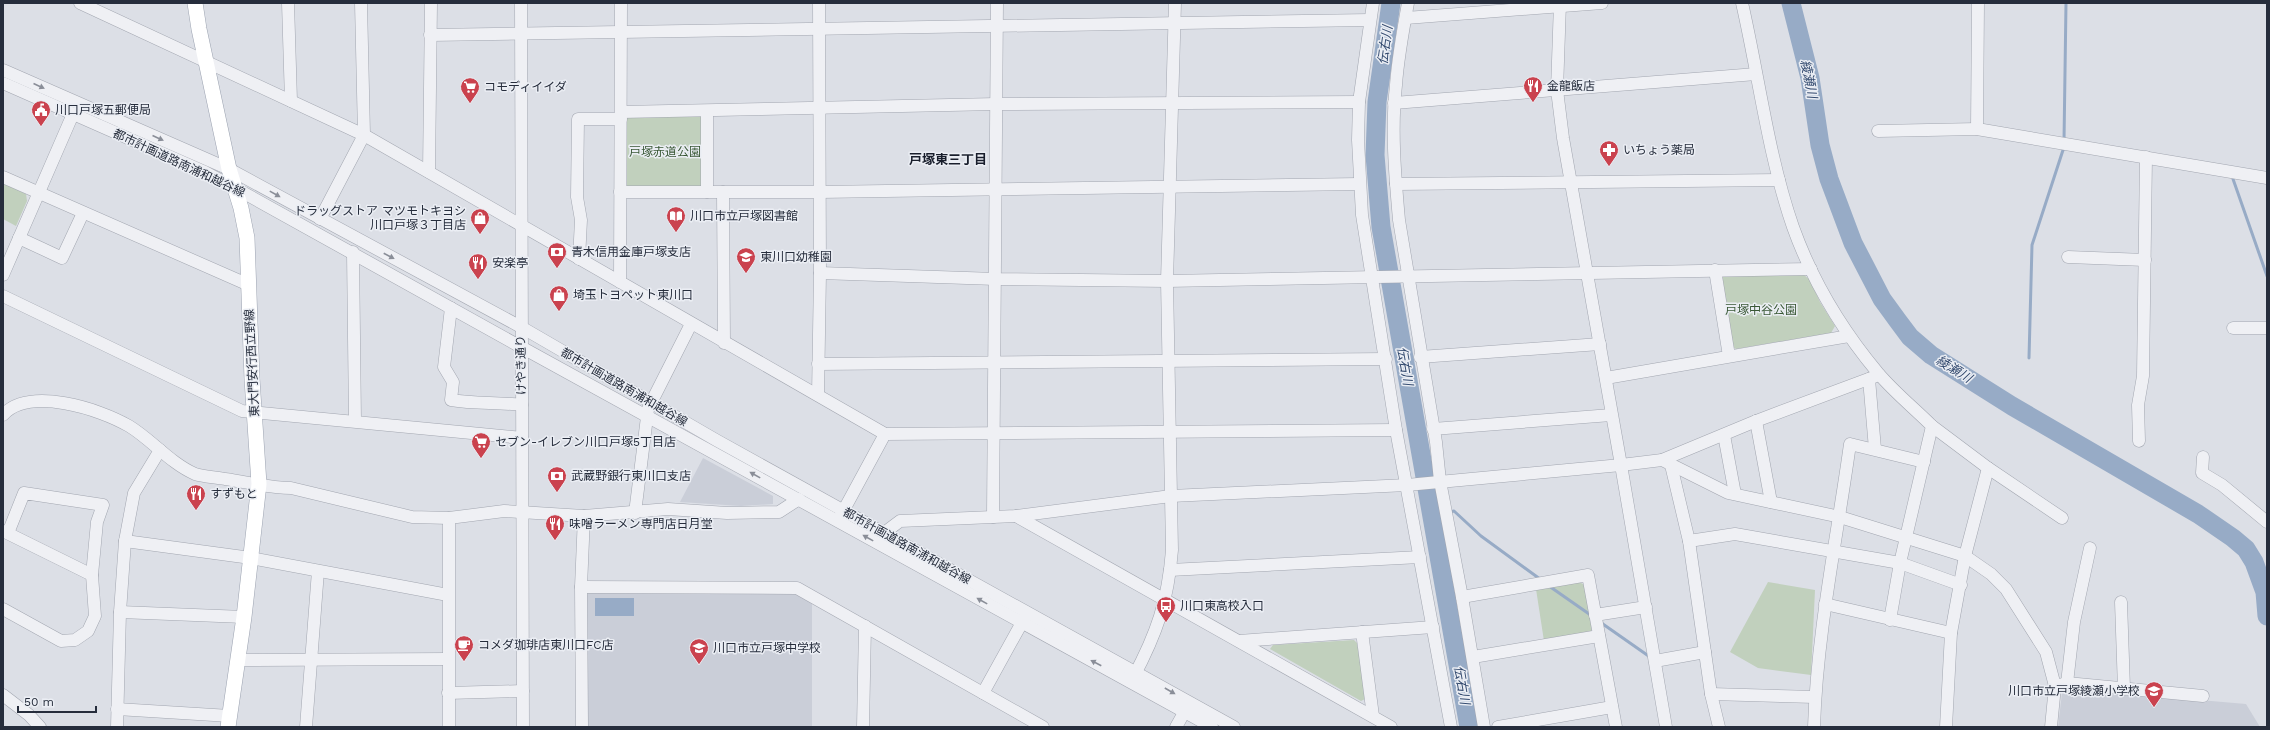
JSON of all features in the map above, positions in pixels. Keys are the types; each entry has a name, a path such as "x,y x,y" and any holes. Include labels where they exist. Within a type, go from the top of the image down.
{"main road":[{"name":"東大門安行西立野線","path":"195,3 205,60 229,169 247,238 254,412 259,484 252,558 229,722"}],"street":[{"path":"80,3 364,135 724,343 885,434 1396,430"},
{"path":"288,3 291,101"},
{"path":"320,219 364,135 361,3"},
{"path":"429,172 431,3"},
{"name":"けやき通り","path":"521,3 523,727"},
{"path":"620,282 621,3"},
{"path":"818,395 820,273 819,3"},
{"path":"993,517 995,434 997,3"},
{"path":"1133,677 1154,634 1166,599 1170,570 1171,496 1167,281 1175,3"},
{"path":"1373,3 1359,102 1359,184 1375,278 1396,430 1451,727"},
{"path":"1408,3 1394,103 1396,184 1404,277 1433,429 1440,481 1473,657 1484,727"},
{"path":"1406,18 1560,5 1602,3"},
{"path":"1742,3 1779,180 1794,228 1811,269 1874,377 1932,426 1988,468 2062,518"},
{"path":"1977,129 1978,3"},
{"path":"1560,5 1557,90 1571,182 1666,727"},
{"path":"430,35 521,32 819,29 1174,22 1370,20"},
{"name":"都市計画道路南浦和越谷線","path":"3,70 229,169 521,327 1022,623 1234,727"},
{"path":"1394,103 1756,74"},
{"name":"都市計画道路南浦和越谷線","path":"3,83 205,172 353,252 647,417 799,499 884,533 1028,612 1212,727"},
{"path":"579,259 581,220 577,197 578,119 707,111 996,104 1359,102"},
{"path":"707,111 707,192"},
{"path":"3,275 73,114"},
{"path":"1878,131 1977,129 2267,178"},
{"path":"2139,441 2138,405 2143,376 2146,158"},
{"path":"3,177 249,285"},
{"path":"1396,184 1779,180"},
{"path":"620,192 820,192 1359,184"},
{"path":"723,192 724,343"},
{"path":"19,238 62,258 83,213"},
{"path":"353,252 355,421"},
{"path":"2068,257 2145,260"},
{"path":"820,273 996,279 1167,281 1811,269"},
{"path":"1715,270 1729,356"},
{"path":"3,296 242,411 522,438"},
{"path":"451,308 444,367 453,382 451,400 476,404 493,401 522,405"},
{"path":"635,513 650,402 691,324"},
{"path":"2233,328 2267,328"},
{"path":"1606,378 1849,336"},
{"path":"1420,357 1600,344"},
{"path":"818,364 1386,359"},
{"path":"884,533 900,521 1016,516 1171,496 1407,485 1621,464 1666,462 1756,421 1874,377"},
{"path":"1874,377 1875,449"},
{"path":"5,410 20,404 51,402 96,412 128,426 175,462 196,474 275,488 291,488 412,516 449,518 504,511 522,514 584,516 681,509 727,513 779,512 799,499"},
{"path":"1433,429 1611,415"},
{"path":"1756,421 1771,502"},
{"path":"1890,620 1900,562 1932,426"},
{"path":"840,516 885,434"},
{"path":"1724,436 1735,494"},
{"path":"1814,727 1815,697 1825,604 1840,517 1850,444 1924,462"},
{"path":"117,727 120,612 126,541 134,493 160,450"},
{"path":"2203,458 2202,473 2222,485 2267,522"},
{"path":"1666,462 1735,494 1840,517 1907,536 1965,556 1991,574 2006,589 2046,652 2061,685"},
{"path":"1666,462 1689,542 1711,694 1719,727"},
{"path":"1946,727 1951,633 1961,585 1965,556 1988,468"},
{"path":"3,609 53,639 67,642 75,640 88,631 95,616 92,575 97,522 103,505 24,493 6,532 92,575"},
{"path":"582,727 581,587 584,516"},
{"path":"1016,516 1392,727"},
{"path":"449,518 449,727"},
{"path":"1689,542 1735,534 1833,552 1900,562 1961,585"},
{"path":"126,541 252,558 318,572 448,595"},
{"path":"2051,727 2090,548"},
{"path":"1170,570 1420,556"},
{"path":"306,727 310,659 318,572"},
{"path":"1462,597 1588,575 1616,727"},
{"path":"581,587 796,588 1043,727"},
{"path":"2121,602 2124,689"},
{"path":"1825,604 1951,633"},
{"path":"1595,616 1646,607"},
{"path":"120,612 244,617"},
{"path":"983,693 1028,612"},
{"path":"863,727 865,626"},
{"path":"1239,640 1433,627"},
{"path":"1362,632 1373,716"},
{"path":"1473,657 1599,636"},
{"path":"1655,661 1705,652"},
{"path":"238,660 448,659"},
{"path":"2061,685 2203,696"},
{"path":"448,693 523,691"},
{"path":"1711,694 1815,697"},
{"path":"3,695 29,715 40,727"},
{"path":"1498,727 1570,721 1612,707"},
{"path":"117,709 229,722"},
{"path":"1176,727 1185,711"}],"shaded area":[{"path":"703,458 773,496 773,504 741,506 680,502"},
{"name":"川口市立戸塚中学校","path":"590,591 797,593 812,602 812,727 586,727 586,596"},
{"name":"川口市立戸塚綾瀬小学校","path":"2072,689 2246,704 2260,727 2058,727 2062,693"}],"green space":[{"name":"戸塚赤道公園","path":"700,115 704,118 703,183 700,189 633,189 627,186 625,121 628,116"},
{"path":"3,183 26,194 27,201 16,226 3,219"},
{"name":"戸塚中谷公園","path":"1803,274 1810,280 1820,302 1835,326 1831,333 1736,349 1732,346 1721,275"},
{"path":"1579,582 1587,586 1593,627 1590,633 1544,641 1536,589"},
{"path":"1768,582 1815,590 1811,675 1758,668 1730,652"},
{"path":"1354,640 1357,643 1367,698 1361,701 1270,649 1273,645"}],"water":[{"path":"595,598 634,598 634,616 595,616"}],"waterway":[{"name":"伝右川","path":"1391,3 1377,102 1375,155 1381,227 1469,727"},
{"name":"綾瀬川","path":"1791,3 1810,78 1820,145 1829,179 1853,243 1882,299 1910,337 1931,355 2012,406 2198,514 2233,538 2246,549 2254,562 2265,592 2267,616"},
{"path":"2064,141 2066,3"},
{"path":"2029,358 2032,245 2064,147"},
{"path":"2233,179 2267,276"},
{"path":"1449,512 1454,511 1481,536 1540,579"},
{"path":"1432,512 1444,512"},
{"path":"1549,586 1592,616"},
{"path":"1600,622 1650,657"}],"place":[{"name":"金龍飯店","path":"1533,103"},
{"name":"コモディイイダ","path":"470,104"},
{"name":"川口戸塚五郵便局","path":"41,127"},
{"name":"いちょう薬局","path":"1609,167"},
{"name":"川口市立戸塚図書館","path":"676,233"},
{"name":"ドラッグストア マツモトキヨシ 川口戸塚３丁目店","path":"480,235"},
{"name":"青木信用金庫戸塚支店","path":"557,269"},
{"name":"東川口幼稚園","path":"746,274"},
{"name":"安楽亭","path":"478,280"},
{"name":"埼玉トヨペット東川口","path":"559,312"},
{"name":"セブン-イレブン川口戸塚5丁目店","path":"481,459"},
{"name":"武蔵野銀行東川口支店","path":"557,493"},
{"name":"すずもと","path":"196,511"},
{"name":"味噌ラーメン専門店日月堂","path":"555,541"},
{"name":"川口東高校入口","path":"1166,623"},
{"name":"コメダ珈琲店東川口FC店","path":"464,662"},
{"name":"川口市立戸塚中学校","path":"699,665"},
{"name":"川口市立戸塚綾瀬小学校","path":"2154,708"}],"district":[{"name":"戸塚東三丁目","path":"948,159"}]}
